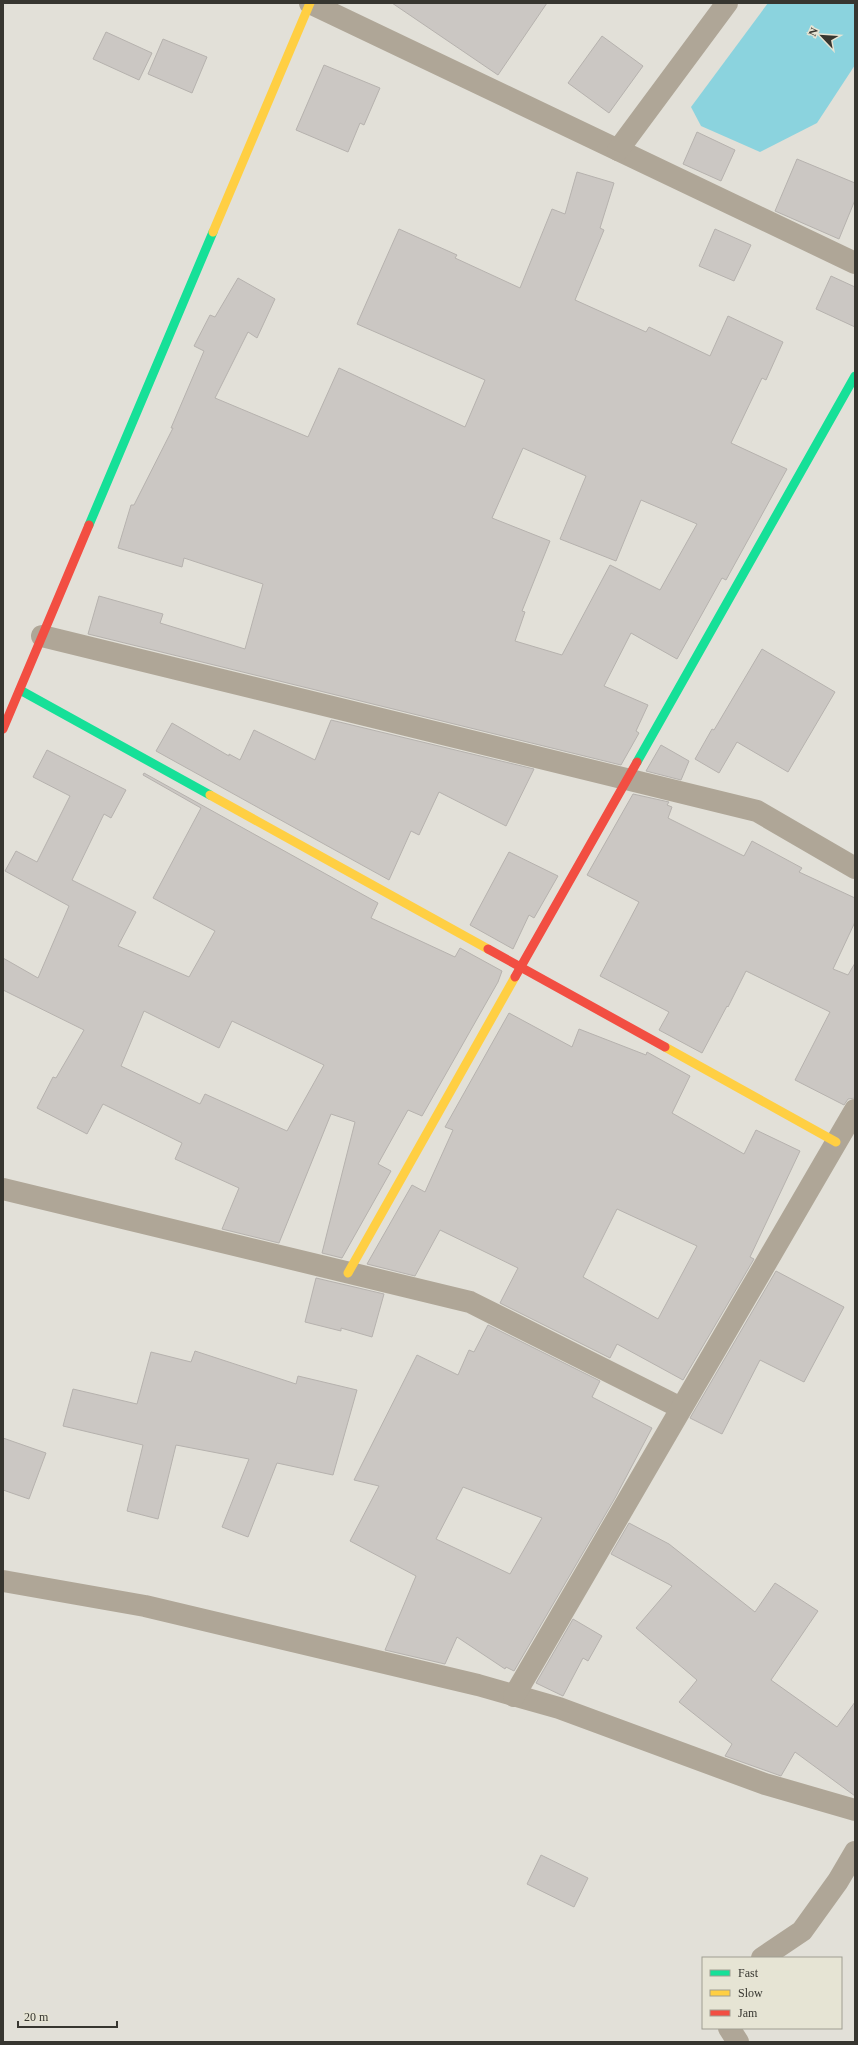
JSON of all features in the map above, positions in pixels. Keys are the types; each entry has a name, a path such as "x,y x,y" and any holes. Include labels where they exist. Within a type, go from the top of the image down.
{"street":[{"path":"3,728 310,3 855,263"},
{"path":"618,150 727,3"},
{"path":"348,1273 855,376"},
{"path":"42,636 757,811 855,868"},
{"path":"20,690 836,1142"},
{"path":"514,1696 855,1110"},
{"path":"3,1189 470,1302 681,1408"},
{"path":"3,1581 145,1606 478,1685 559,1708 766,1784 855,1810"},
{"path":"763,1957 802,1931 838,1881 855,1852"},
{"path":"730,2029 738,2042"}],"water":[{"path":"768,3 855,3 855,65 817,123 760,152 701,126 691,107"}],"building":[{"path":"392,3 547,3 498,75"},
{"path":"106,32 152,53 139,80 93,59"},
{"path":"602,36 643,66 609,113 568,83"},
{"path":"163,39 207,57 192,93 148,74"},
{"path":"324,65 380,88 364,125 360,123 348,152 296,130"},
{"path":"697,132 735,150 721,181 683,164"},
{"path":"797,159 855,183 855,200 839,239 775,211"},
{"path":"577,172 614,183 600,228 604,230 575,300 646,332 649,327 710,356 728,316 783,342 766,380 762,378 731,443 787,469 726,580 722,578 677,659 631,633 604,686 648,705 636,731 639,733 621,765 88,634 99,596 163,614 160,623 245,649 263,584 184,558 182,567 118,548 131,505 134,505 173,428 171,428 204,351 194,346 210,315 215,317 238,278 275,299 257,338 248,332 215,398 308,437 339,368 465,427 485,380 357,324 399,229 457,255 455,258 520,288 552,209 565,214","holes":["523,448 586,476 560,539 616,561 641,500 697,524 660,590 610,565 562,655 515,641 525,612 522,611 550,541 492,518"]},
{"path":"715,229 751,245 734,281 699,266"},
{"path":"831,276 855,287 855,327 816,309"},
{"path":"762,649 835,692 788,772 737,742 719,773 695,759"},
{"path":"331,720 534,769 506,826 439,792 419,835 411,831 389,880 156,751 172,723 229,756 229,754 240,760 254,730 315,760"},
{"path":"661,745 689,761 681,780 646,771"},
{"path":"47,750 126,790 111,818 104,814 72,880 136,912 118,946 189,977 215,931 153,898 201,808 143,775 144,773 378,903 371,918 455,957 460,948 502,971 498,982 422,1116 408,1110 378,1164 391,1171 342,1258 322,1253 355,1122 331,1114 279,1243 222,1229 239,1188 175,1159 182,1143 103,1104 87,1134 37,1108 53,1077 56,1078 84,1030 3,990 3,958 38,978 69,906 5,871 16,851 37,862 70,796 33,777","holes":["144,1011 219,1048 232,1021 324,1065 287,1131 205,1094 200,1104 121,1066"]},
{"path":"633,794 669,802 667,805 672,807 668,818 744,856 752,841 802,868 799,872 855,898 855,922 833,969 848,975 855,963 855,1098 848,1099 844,1105 795,1080 830,1012 746,971 702,1053 659,1030 669,1012 600,976 639,902 587,875"},
{"path":"509,852 558,876 534,918 529,915 513,949 470,925"},
{"path":"509,1013 572,1047 579,1029 646,1055 647,1052 690,1076 672,1113 744,1154 756,1130 800,1151 750,1257 754,1259 683,1380 617,1344 610,1358 500,1303 518,1268 440,1230 415,1276 367,1264 412,1185 425,1192 453,1130 445,1127","holes":["617,1209 697,1246 658,1319 583,1277"]},
{"path":"776,1271 844,1307 804,1382 760,1360 722,1434 690,1418"},
{"path":"316,1278 384,1294 372,1337 341,1328 341,1331 305,1322"},
{"path":"488,1325 600,1381 592,1397 652,1428 615,1498 514,1671 506,1667 505,1669 457,1637 445,1664 385,1650 416,1576 350,1541 379,1486 354,1480 417,1355 458,1375 469,1350 474,1352","holes":["463,1487 542,1518 510,1574 436,1539"]},
{"path":"195,1351 296,1384 298,1376 357,1390 333,1475 277,1463 248,1537 222,1527 249,1459 176,1445 158,1519 127,1511 143,1445 63,1426 73,1389 137,1404 151,1352 191,1362"},
{"path":"3,1438 46,1453 29,1499 3,1490"},
{"path":"629,1523 669,1544 755,1612 775,1583 818,1611 771,1680 837,1727 855,1702 855,1796 795,1752 781,1776 725,1756 732,1744 679,1702 697,1680 636,1628 672,1586 611,1554"},
{"path":"573,1619 602,1636 588,1661 583,1658 563,1696 536,1683"},
{"path":"541,1855 588,1878 574,1907 527,1884"}],"traffic: fast":[{"path":"89,525 213,232"},
{"path":"637,762 855,376"},
{"path":"20,690 210,795"}],"traffic: slow":[{"path":"213,232 310,3"},
{"path":"210,795 488,949"},
{"path":"348,1273 515,977"},
{"path":"665,1047 836,1142"}],"traffic: jam":[{"path":"3,729 89,525"},
{"path":"515,977 637,762"},
{"path":"488,949 665,1047"}]}
